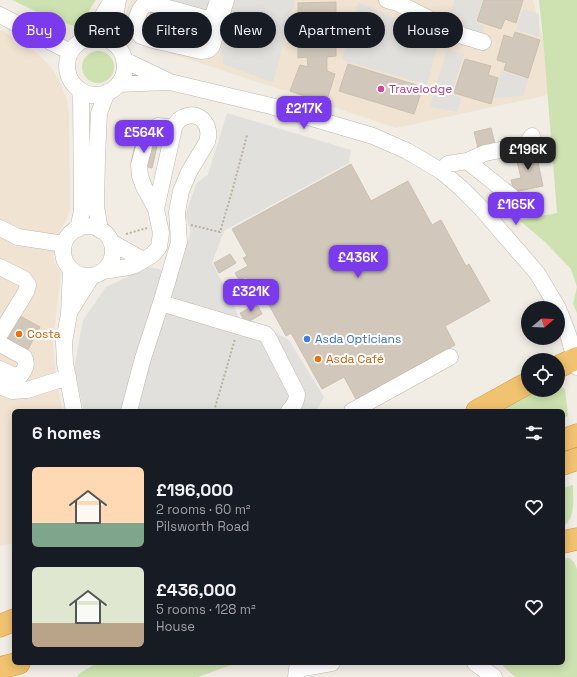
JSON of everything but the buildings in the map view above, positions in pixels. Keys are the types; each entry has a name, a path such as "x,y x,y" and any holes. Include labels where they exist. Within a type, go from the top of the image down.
{"highway":[{"path":"480,409 521,387"},
{"path":"565,439 577,435"},
{"path":"565,463 577,459"},
{"path":"565,542 577,539"},
{"path":"0,626 12,621"},
{"path":"0,633 12,629"},
{"path":"0,667 12,662"},
{"path":"0,667 12,664"}],"street":[{"path":"105,12 112,0"},
{"path":"116,12 118,0"},
{"path":"218,0 213,16 208,19 154,4 145,4 140,10 136,20 136,28 141,36 153,40 201,51 208,50 212,46 226,0"},
{"path":"387,0 398,3 463,36 483,42"},
{"path":"0,15 70,52"},
{"path":"74,46 70,52 67,69 70,78 81,91 90,94 98,94 113,88 170,82"},
{"path":"68,314 98,273 108,265 112,258 113,250 106,237 96,206 97,158 99,113 113,88 123,76 125,68 122,52 119,48"},
{"path":"124,60 170,82 271,106 373,136 407,151 441,171 480,207 537,273 554,301"},
{"path":"78,228 82,211 81,91"},
{"path":"130,409 143,358 179,242 177,212 181,191 189,172 209,136 206,122 200,118 190,116 184,118 178,121 174,128 157,216"},
{"path":"143,260 93,227 85,226 78,228 72,232 64,244 63,251 67,265 78,274 85,276 129,267 143,260 152,255 155,252 159,247 161,233 157,216 140,176 139,165 145,143 158,126 174,128"},
{"path":"441,171 448,164 467,161 485,153 526,145 532,136"},
{"path":"467,161 526,208"},
{"path":"0,228 18,237 64,244"},
{"path":"0,267 24,279 28,285 26,292 0,334"},
{"path":"72,270 64,342 65,363 74,409"},
{"path":"161,303 265,334 268,337 297,394 296,402 291,409"},
{"path":"565,326 568,334 572,363"},
{"path":"0,344 24,357 26,364 24,371 20,376 12,375 0,369"},
{"path":"356,409 450,357"},
{"path":"0,386 12,391 27,390 68,377"},
{"path":"296,677 297,668 318,665"},
{"path":"478,665 494,677"}],"path":[{"path":"177,222 220,232 234,188 247,135"},
{"path":"106,237 144,229 157,216"},
{"path":"215,409 239,326"}],"shaded area":[{"path":"132,0 533,0 543,38 548,95 396,128 155,48 212,48 212,12 142,12 142,44 134,41 134,12 126,12"},
{"path":"155,0 220,0 216,17 212,16 212,12 198,12"},
{"path":"233,0 295,0 292,12 284,12 284,42 273,83 223,64 223,58 220,53 221,48 276,48 276,12 230,12"},
{"path":"454,0 483,0 476,22 484,27 481,35 463,27 463,12 450,12"},
{"path":"358,2 381,12 355,12"},
{"path":"523,9 539,14 539,37 516,30"},
{"path":"385,14 393,17 393,48 437,48 427,85 342,60 345,48 385,48"},
{"path":"0,29 12,36 12,48 30,48 51,67 59,80 67,100 69,117 70,211 59,232 53,255 55,263 61,273 53,341 54,360 63,409 12,409 12,543 0,546"},
{"path":"447,49 464,54 452,94 462,98 457,112 430,107"},
{"path":"501,71 528,79 524,96 494,98"},
{"path":"227,113 351,150 349,163 224,231 212,263 233,302 242,327 254,321 289,340 324,397 317,409 84,409 74,369 83,320 106,287 149,267 178,273 191,231 185,216 196,184 208,174"}],"green space":[{"path":"12,0 96,0 88,12 74,12 74,26 66,24 66,12 37,12"},
{"path":"539,0 577,0 577,287 571,269 545,242 519,220 557,213"},
{"path":"95,51 101,51 111,58 114,67 113,73 107,80 101,83 95,83 85,76 82,70 82,64 89,54"},
{"path":"577,287 577,313 573,304"},
{"path":"565,389 568,416 565,417 565,409 503,409 524,397 565,397"},
{"path":"573,485 572,513 565,525 565,487"},
{"path":"569,558 574,562 577,569 577,677 515,677 503,665 565,665 565,559"},
{"path":"94,665 232,665 198,677 77,677 80,673"}],"place":[{"name":"Travelodge","path":"381,89"},
{"name":"Costa","path":"19,334"},
{"name":"Asda Opticians","path":"307,339"},
{"name":"Asda Café","path":"318,359"}]}
